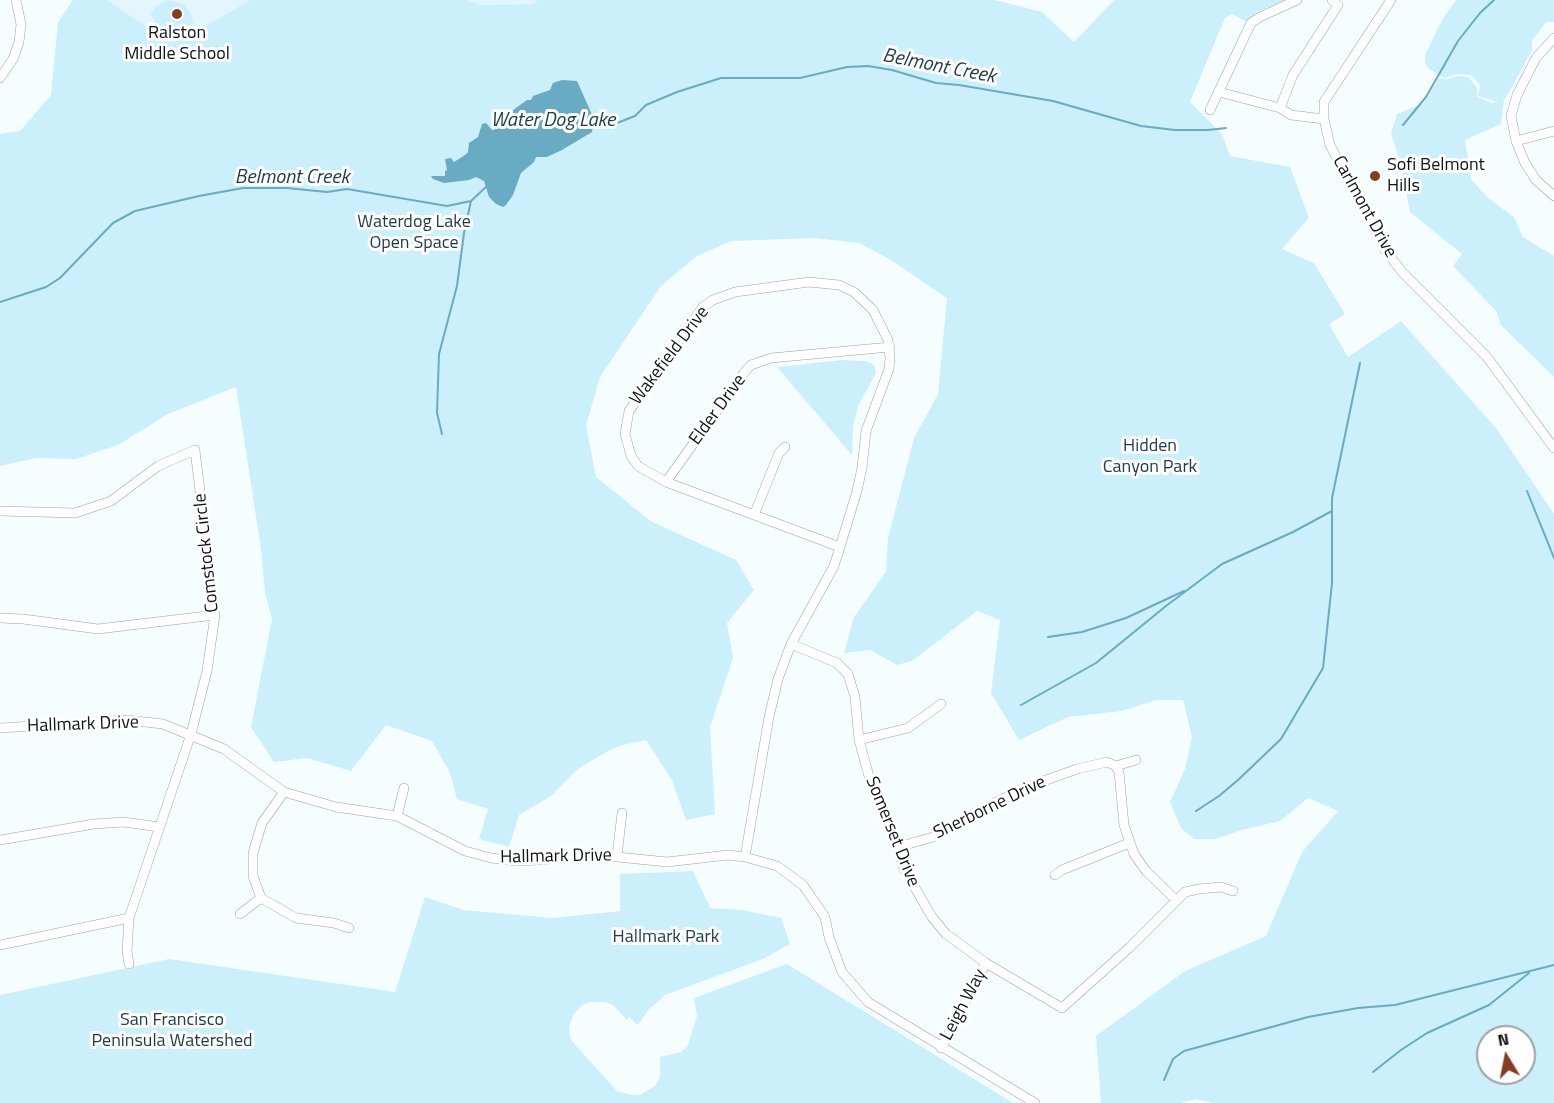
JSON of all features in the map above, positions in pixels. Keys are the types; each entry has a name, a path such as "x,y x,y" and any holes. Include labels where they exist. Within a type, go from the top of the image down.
{"street":[{"path":"0,78 13,59 19,42 21,24 16,0"},
{"path":"1210,110 1251,23 1297,0"},
{"name":"Carlmont Drive","path":"1391,0 1324,102 1324,119 1330,145 1385,250 1403,273 1487,357 1554,448"},
{"path":"1280,108 1293,75 1337,2"},
{"path":"1554,38 1536,58 1517,94 1511,116 1516,141 1525,164 1536,180 1554,196"},
{"path":"1219,92 1280,108 1291,115 1324,119"},
{"path":"1516,141 1554,131"},
{"name":"Wakefield Drive","path":"745,857 768,717 778,679 791,644 834,566 840,547 862,468 866,431 890,369 890,347 884,328 873,310 854,292 839,285 809,282 735,292 713,300 703,308 633,403 627,417 625,434 631,456 638,466 666,482 840,547"},
{"name":"Elder Drive","path":"666,482 743,374 752,365 771,358 890,347"},
{"path":"754,514 779,453 785,447"},
{"name":"Comstock Circle","path":"0,510 75,513 111,501 158,466 195,450 215,615 207,671 191,734 129,918 127,951 129,964"},
{"path":"0,618 98,629 215,615"},
{"name":"Somerset Drive","path":"791,644 837,663 848,674 855,697 859,740 870,780 898,847 904,869 932,917 946,934 986,963 1062,1008 1129,948 1176,900"},
{"path":"859,740 908,728 941,704"},
{"name":"Hallmark Drive","path":"0,728 127,720 163,724 224,749 285,792 336,807 397,816 465,851 490,858 517,861 598,855 667,862 719,855 745,857 777,866 802,885 825,917 829,937 842,972 868,1002 1035,1103"},
{"name":"Sherborne Drive","path":"898,847 933,837 998,800 1058,775 1096,764 1107,762 1116,766 1136,760"},
{"path":"1116,766 1119,772 1124,825 1129,843 1146,871 1176,900 1185,892 1199,888 1221,887 1233,891"},
{"path":"397,816 404,788"},
{"path":"285,792 262,823 253,853 254,876 261,898 296,918 334,923 349,928"},
{"path":"617,856 622,813"},
{"path":"0,840 94,824 124,822 159,827"},
{"path":"1055,875 1129,843"},
{"path":"240,914 261,898"},
{"path":"0,945 129,918"},
{"name":"Leigh Way","path":"941,1048 986,963"}],"shaded area":[{"name":"Ralston Middle School","path":"107,0 250,0 190,35 163,42 144,25"},
{"path":"468,0 538,0 532,4 481,5"}],"green space":[{"path":"73,0 107,0 144,25 163,42 190,35 250,0 468,0 481,5 532,4 538,0 995,0 1042,12 1074,42 1114,0 1285,0 1255,13 1247,22 1232,14 1225,18 1190,102 1222,134 1230,156 1290,167 1309,218 1282,249 1314,263 1345,314 1329,324 1348,357 1401,321 1496,428 1554,514 1554,1103 1213,1103 1196,1099 1180,1103 1101,1103 1096,1036 1185,971 1266,936 1302,852 1338,811 1308,798 1280,821 1215,839 1194,839 1181,828 1170,802 1185,769 1192,737 1183,700 1156,700 1122,711 1068,717 1019,740 991,693 1000,620 977,611 912,661 897,665 870,650 844,653 854,617 886,572 888,538 914,438 938,394 947,298 891,260 859,243 814,238 731,241 697,256 661,286 600,377 586,425 596,477 652,522 736,560 754,590 727,623 733,658 710,727 715,814 686,820 672,780 646,740 610,750 579,768 551,796 519,815 509,847 479,839 488,809 457,799 450,773 432,741 386,725 351,771 307,758 274,762 251,727 272,619 265,593 261,549 236,387 168,414 118,445 76,459 36,458 0,466 0,134 20,131 51,95 58,22"},
{"path":"168,0 183,4 190,12 194,23 169,34 162,33 150,13 158,5"},
{"path":"1456,0 1554,0 1554,22 1546,22 1532,41 1532,50 1504,101 1501,124 1465,140 1471,179 1487,197 1514,217 1523,237 1554,256 1554,377 1501,325 1496,311 1453,266 1462,254 1410,212 1391,133 1397,114 1424,103 1439,78 1447,79 1458,76 1468,77 1477,87 1477,97 1492,103 1498,102 1478,96 1480,85 1471,75 1457,74 1445,78 1429,69 1425,63 1425,55 1442,20"},
{"path":"842,360 866,361 874,365 876,373 858,406 853,427 852,455 777,367"},
{"path":"693,871 710,908 742,910 781,918 790,944 763,959 665,995 649,1009 638,1025 629,1017 627,1020 613,1005 605,1002 589,1002 582,1005 571,1021 569,1028 571,1040 617,1091 640,1095 655,1086 660,1077 660,1057 681,1052 688,1045 697,1016 694,998 787,964 1013,1103 0,1103 0,995 169,959 395,992 425,897 463,910 553,918 620,911 620,874"}],"water":[{"name":"Water Dog Lake","path":"562,80 577,81 594,119 592,132 547,157 536,157 534,162 521,173 513,195 506,205 503,207 496,204 489,197 484,181 476,177 444,183 433,179 431,176 445,176 447,170 445,159 451,158 454,162 468,152 469,143 478,137 482,124 486,123 494,130 503,118 516,108 527,100 531,100 533,96 550,90 553,83"}],"waterway":[{"name":"Belmont Creek","path":"1403,125 1426,97 1458,41 1480,13 1494,0"},
{"name":"Belmont Creek","path":"617,123 635,116 646,105 721,78 800,78 847,67 868,66 892,70 936,83 1053,101 1141,126 1175,130 1226,128"},
{"name":"Belmont Creek","path":"0,302 46,287 60,278 113,223 135,211 243,188 287,188 327,192 347,189 447,206 471,201 487,186"},
{"path":"442,434 437,413 439,354 457,286 471,201"},
{"path":"1196,811 1238,780 1281,739 1323,668 1332,583 1332,498 1360,363"},
{"path":"1527,491 1554,558"},
{"path":"1021,705 1096,663 1222,564 1293,532 1332,511"},
{"path":"1048,637 1082,632 1126,618 1184,591"},
{"path":"1164,1080 1173,1059 1184,1051 1308,1017 1358,1008 1395,1005 1554,965"},
{"path":"1373,1072 1427,1033 1489,1005 1529,973"}],"place":[{"name":"Ralston Middle School","path":"177,14"},
{"name":"Sofi Belmont Hills","path":"1375,176"}],"park label":[{"name":"Waterdog Lake Open Space","path":"414,233"},
{"name":"Hidden Canyon Park","path":"1150,457"},
{"name":"Hallmark Park","path":"666,938"},
{"name":"San Francisco Peninsula Watershed","path":"172,1031"}]}
